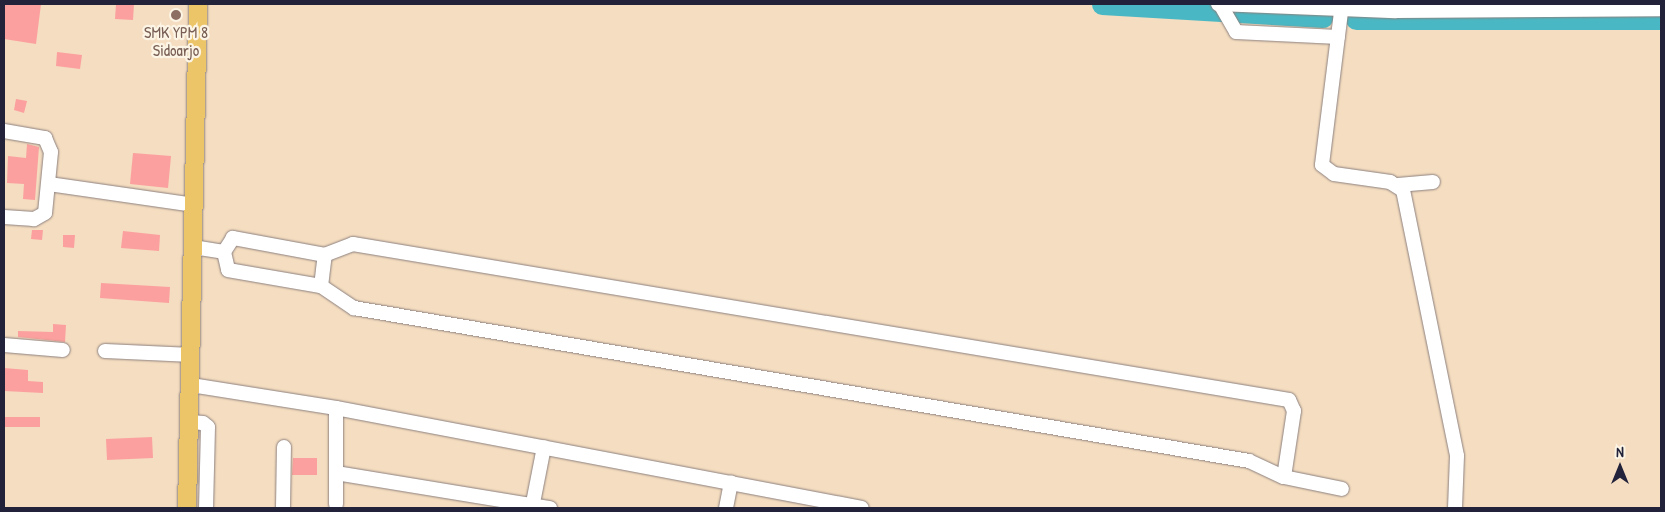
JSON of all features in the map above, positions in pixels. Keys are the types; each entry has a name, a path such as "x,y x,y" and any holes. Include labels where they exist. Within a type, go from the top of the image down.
{"main road":[{"path":"188,508 198,4"}],"street":[{"path":"1342,6 1322,165 1334,174 1398,185 1433,182"},
{"path":"1338,37 1247,34 1232,29 1221,8 1342,6 1396,12 1661,9"},
{"path":"4,131 45,138 49,142 49,184 46,208 40,217 4,217"},
{"path":"49,184 194,205"},
{"path":"1398,185 1405,197 1451,424 1458,475 1455,508"},
{"path":"1284,477 1294,411 1289,400 353,244 325,255 233,238 224,252 228,270 321,286 354,308 1249,461 1284,477 1342,489"},
{"path":"193,247 224,252"},
{"path":"321,286 325,255"},
{"path":"4,345 63,350"},
{"path":"105,351 192,355"},
{"path":"191,385 336,408 862,508"},
{"path":"336,408 336,504"},
{"path":"190,422 203,423 208,427 206,508"},
{"path":"283,508 284,447"},
{"path":"532,507 544,447"},
{"path":"336,473 532,507 550,508"},
{"path":"726,508 730,482"}],"building":[{"path":"4,4 41,4 36,44 4,39"},
{"path":"116,4 134,4 133,20 115,19"},
{"path":"57,52 82,55 80,69 56,66"},
{"path":"16,99 27,101 24,113 14,110"},
{"path":"27,144 39,147 35,200 23,199 24,184 7,183 8,156 26,158"},
{"path":"133,153 171,156 168,188 130,184"},
{"path":"32,230 43,230 42,240 31,239"},
{"path":"123,231 160,235 159,251 121,248"},
{"path":"63,235 75,235 74,248 63,247"},
{"path":"101,283 170,287 169,303 100,298"},
{"path":"53,324 66,325 65,342 18,337 18,331 53,332"},
{"path":"4,368 28,370 28,381 43,382 43,393 4,391"},
{"path":"4,417 40,417 40,427 4,427"},
{"path":"152,437 153,458 107,460 106,439"},
{"path":"293,458 317,458 317,475 292,475"}],"waterway":[{"path":"1102,4 1323,17"},
{"path":"1356,19 1661,19"}],"place":[{"name":"SMK YPM 8 Sidoarjo","path":"176,15"}]}
